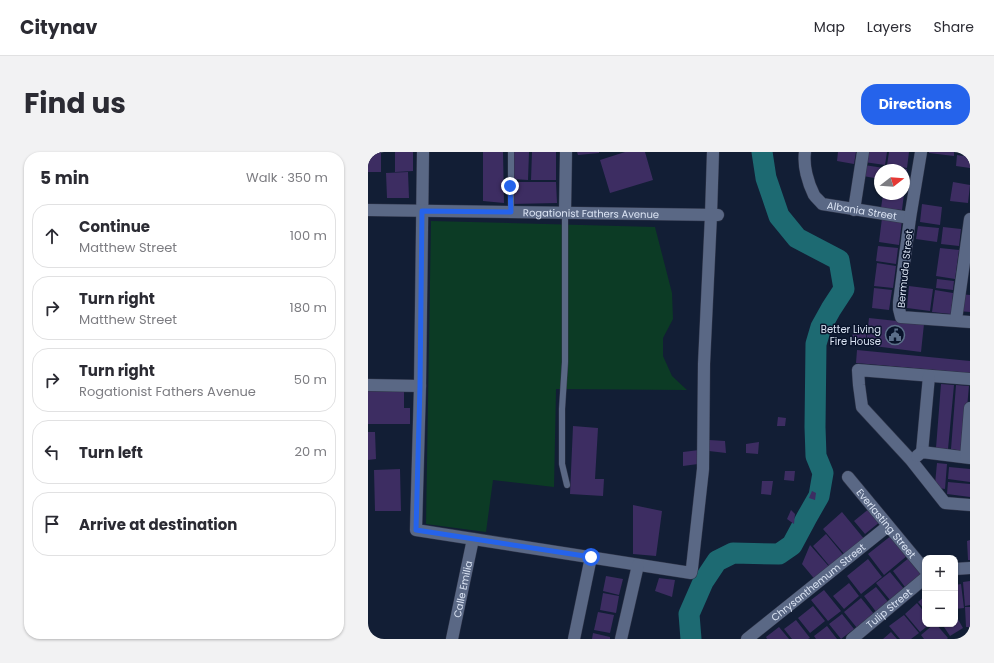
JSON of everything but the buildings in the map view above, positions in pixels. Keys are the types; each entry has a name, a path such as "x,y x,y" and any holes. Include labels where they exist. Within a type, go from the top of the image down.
{"street":[{"path":"423,152 420,386 416,530 690,573 692,568 703,469 704,364 714,215 713,152"},
{"path":"565,213 566,152"},
{"name":"Albania Street","path":"805,152 804,160 806,174 814,195 822,204 910,218"},
{"path":"854,210 863,152"},
{"name":"Bermuda Street","path":"921,152 910,218 899,302 901,317 970,322"},
{"name":"Rogationist Fathers Avenue","path":"368,210 714,215"},
{"path":"956,320 970,219"},
{"path":"970,379 858,370 862,407 911,460 946,503 970,505"},
{"path":"922,452 929,376"},
{"path":"368,385 420,386"},
{"path":"911,460 922,452 968,458 970,408"},
{"name":"Everlasting Street","path":"848,477 922,566"},
{"name":"Chrysanthemum Street","path":"747,639 888,526"},
{"name":"Calle Emilia","path":"452,639 473,539"},
{"path":"574,639 591,557"},
{"path":"621,639 638,565"},
{"path":"958,569 970,568"},
{"name":"Tulip Street","path":"852,639 865,635 922,581"}],"lane":[{"path":"510,152 511,212"},
{"path":"565,213 565,354 562,409 562,464 567,485"}],"green space":[{"path":"431,221 655,227 672,293 673,319 663,338 663,356 672,376 687,390 556,389 554,487 493,480 486,532 426,524"}],"waterway":[{"path":"691,639 689,614 703,582 717,561 733,553 779,554 792,545 819,496 823,473 816,456 816,344 821,327 844,289 839,260 797,238 779,216 766,178 762,152"}],"place":[{"name":"Better Living Fire House","path":"895,335"}],"route":[{"path":"510,186 511,212 422,211 420,386 416,530 591,557"}]}
